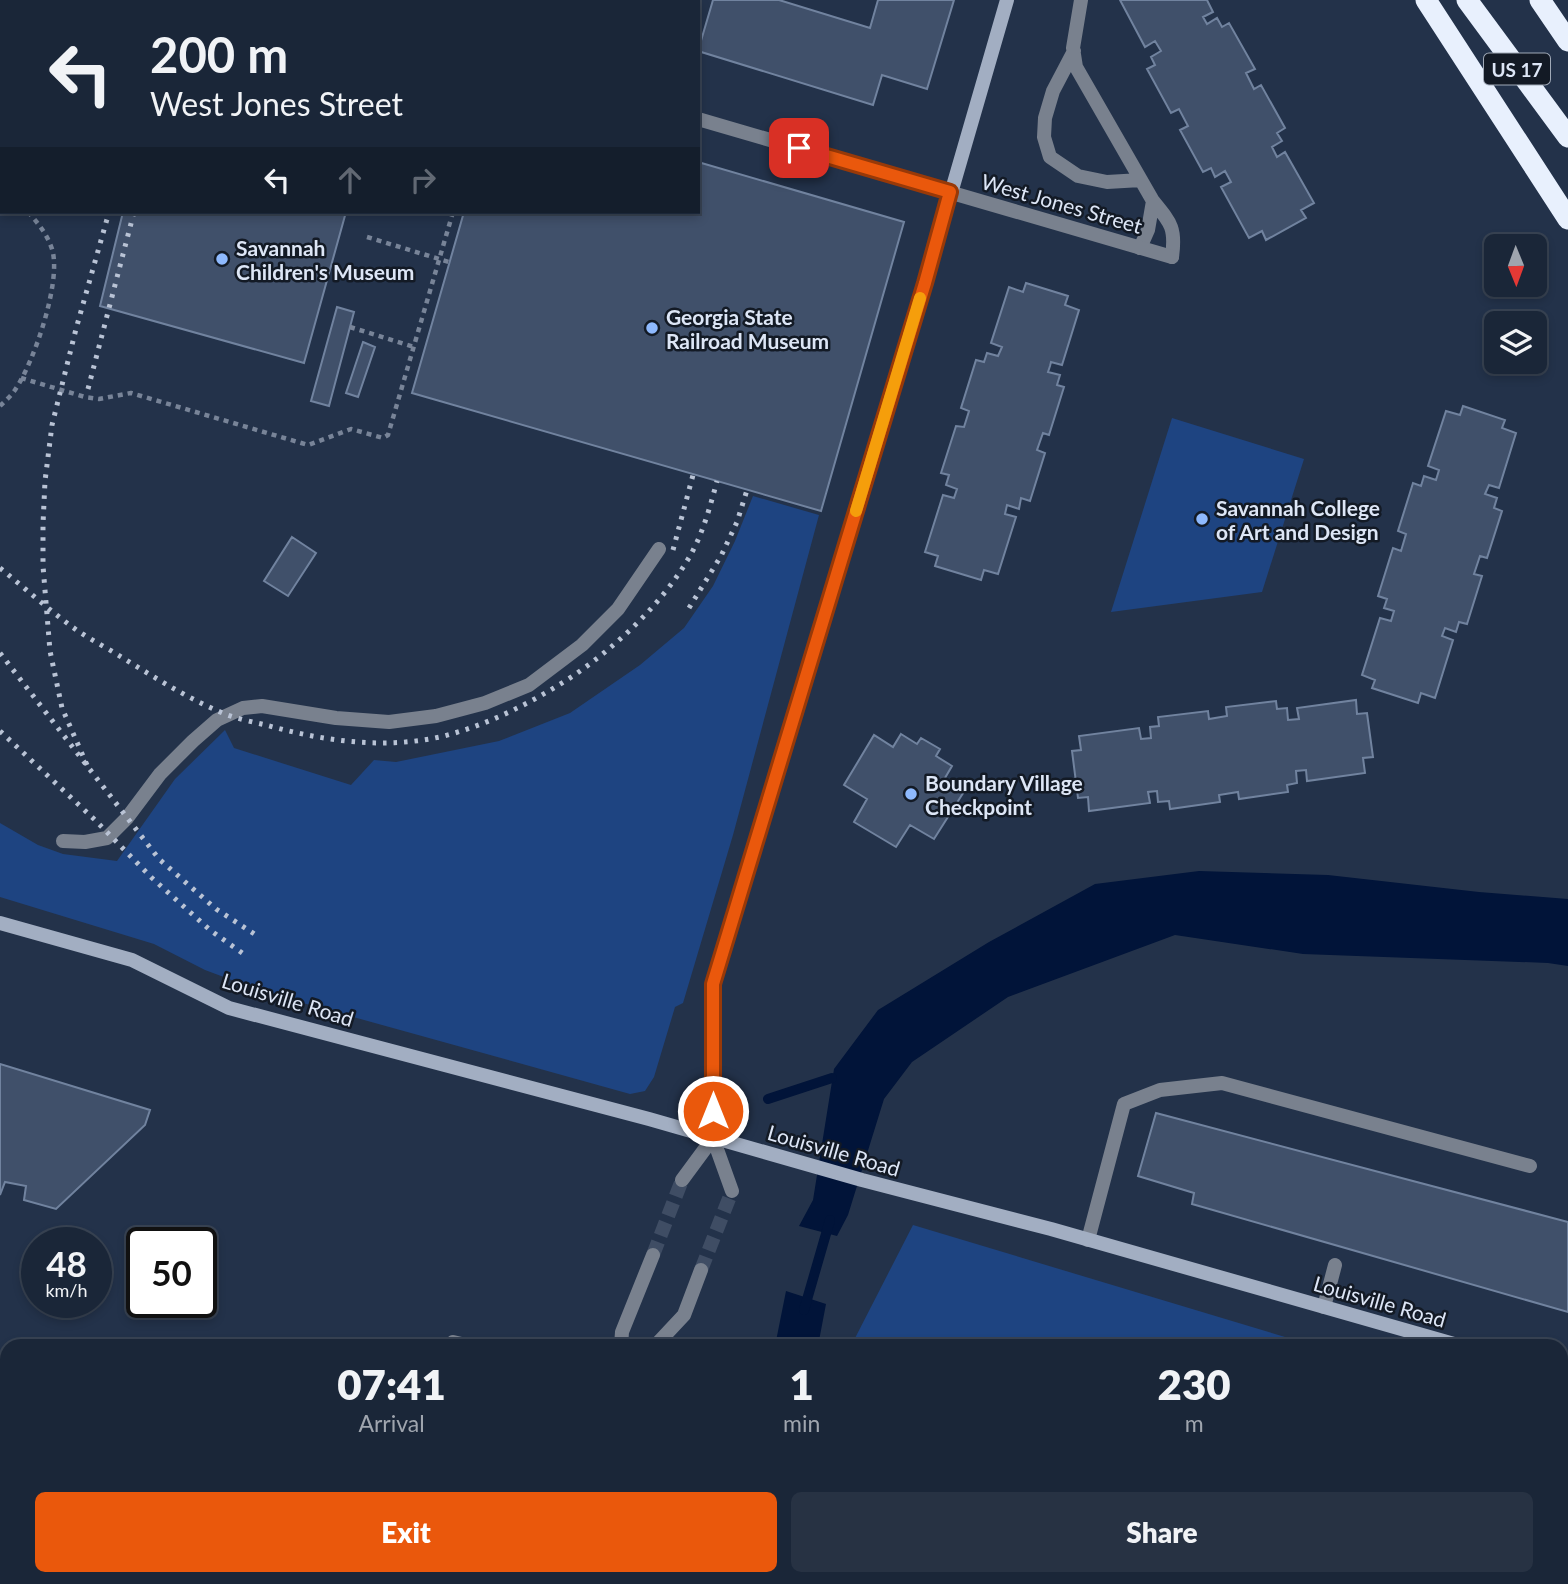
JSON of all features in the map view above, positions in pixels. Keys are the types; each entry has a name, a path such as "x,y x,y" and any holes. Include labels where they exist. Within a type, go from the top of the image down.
{"highway":[{"path":"1426,0 1568,219"},
{"name":"US 17","path":"1467,0 1568,137"},
{"name":"US 17","path":"1540,0 1568,41"},
{"path":"1546,0 1568,25"}],"main road":[{"path":"713,1138 713,984 1007,0"},
{"name":"Louisville Road","path":"0,923 132,960 229,1008 649,1119 1436,1339"}],"street":[{"path":"1081,0 1074,51 1076,67 1153,201 1148,230 1140,248"},
{"path":"1074,51 1053,91 1045,118 1044,137 1050,157 1078,176 1107,182 1141,180"},
{"name":"West Jones Street","path":"700,120 1172,257 1175,237 1169,220 1153,201"},
{"path":"63,841 85,842 107,838 127,818 160,774 193,740 217,720 243,708 262,706 336,718 389,722 436,716 485,703 529,685 582,645 618,609 659,549"},
{"path":"1088,1240 1124,1104 1160,1090 1222,1083 1530,1166"},
{"path":"682,1180 713,1138"},
{"path":"713,1138 732,1191"},
{"path":"622,1339 653,1255"},
{"path":"1324,1307 1335,1265"},
{"path":"662,1339 684,1315 701,1270"}],"path":[{"path":"0,406 15,391 29,364 47,313 55,277 52,250 42,227 30,214"},
{"path":"21,378 99,399 131,393 308,445 351,429 383,438 388,435 452,214"},
{"path":"367,237 449,262"},
{"path":"350,327 414,346"}],"shaded area":[{"path":"1172,418 1304,459 1262,592 1111,612"},
{"path":"753,496 819,515 733,835 683,1003 675,1007 654,1077 645,1091 630,1094 267,993 205,970 154,944 0,897 0,823 38,845 63,854 117,861 175,779 225,730 234,748 351,785 374,760 396,762 499,741 570,713 640,665 684,628 713,586"},
{"path":"1199,871 1328,875 1568,899 1568,966 1303,954 1175,935 1008,997 912,1062 884,1099 848,1215 837,1236 799,1226 813,1200 834,1069 878,1010 989,942 1095,884"},
{"path":"913,1225 1292,1339 855,1339"},
{"path":"786,1291 826,1304 819,1339 776,1339"}],"building":[{"path":"713,0 779,0 870,28 878,0 954,0 927,89 882,75 873,105 700,52"},
{"path":"1120,0 1207,0 1213,12 1203,17 1207,24 1217,18 1222,27 1229,23 1255,69 1246,73 1254,89 1261,85 1285,128 1277,133 1282,141 1272,147 1277,157 1285,152 1314,203 1301,210 1306,218 1266,240 1262,231 1249,238 1221,187 1231,182 1225,171 1215,177 1211,168 1203,172 1180,130 1188,126 1179,109 1171,113 1147,69 1155,65 1151,57 1161,51 1155,41 1145,47"},
{"name":"Georgia State Railroad Museum","path":"700,163 904,222 821,511 412,393 463,214 700,214"},
{"name":"Savannah Children's Museum","path":"123,214 345,214 304,363 100,306"},
{"path":"1026,283 1068,296 1065,305 1079,310 1062,365 1051,362 1048,372 1060,375 1057,385 1064,387 1049,435 1043,433 1037,450 1045,453 1030,501 1021,498 1019,509 1007,505 1005,514 1016,517 998,574 984,570 981,580 935,566 938,556 925,552 943,495 954,498 957,489 946,485 949,475 941,473 956,426 964,427 969,411 961,408 976,360 984,362 987,353 998,356 1002,347 991,343 1009,287 1023,292"},
{"path":"337,307 354,312 329,406 311,401"},
{"path":"363,342 375,347 358,397 346,393"},
{"path":"1463,406 1505,420 1502,428 1516,433 1499,488 1489,485 1485,494 1497,498 1494,508 1502,511 1487,558 1480,556 1474,574 1482,576 1467,624 1459,622 1456,632 1445,628 1442,636 1453,640 1435,698 1421,693 1418,703 1372,688 1375,680 1362,675 1380,618 1391,621 1394,611 1384,608 1387,599 1378,596 1393,548 1401,551 1406,534 1398,531 1413,483 1421,486 1424,476 1436,480 1439,470 1428,466 1446,411 1460,415"},
{"path":"292,537 316,553 288,596 264,581"},
{"path":"1356,700 1357,714 1367,713 1373,757 1363,758 1365,773 1307,781 1306,770 1296,771 1297,783 1287,785 1288,792 1239,799 1238,792 1219,795 1220,802 1170,809 1169,801 1158,802 1157,791 1148,792 1150,803 1089,811 1088,797 1078,798 1072,751 1081,750 1079,736 1139,728 1141,739 1151,738 1150,727 1159,726 1158,717 1208,711 1209,719 1227,716 1226,707 1276,701 1277,709 1287,708 1288,720 1299,719 1297,708"},
{"name":"Boundary Village Checkpoint","path":"901,734 917,744 921,738 940,749 936,756 952,766 945,778 965,790 934,839 910,825 896,847 854,822 867,799 844,785 874,735 893,747"},
{"path":"0,1064 150,1110 145,1125 56,1209 24,1200 26,1186 5,1182 0,1195"},
{"path":"1156,1113 1568,1222 1568,1312 1192,1204 1194,1193 1138,1176"}],"waterway":[{"path":"768,1099 832,1078"},
{"path":"804,1310 830,1220"}],"tunnel":[{"path":"653,1255 682,1180"},
{"path":"701,1270 732,1191"}],"railway":[{"path":"87,765 62,708 50,651 43,566 43,524 52,425 108,214"},
{"path":"88,389 133,214"},
{"path":"673,550 693,475"},
{"path":"0,568 78,631 173,688 225,714 288,731 354,742 422,740 478,725 527,703 573,676 622,637 653,607 690,556 709,510 717,481"},
{"path":"689,608 721,556 737,522 747,490"},
{"path":"0,653 159,859 216,909 256,935"},
{"path":"0,731 152,878 210,930 245,955"}],"slow traffic":[{"path":"856,511 920,298"}],"place":[{"name":"Savannah Children's Museum","path":"222,259"},
{"name":"Georgia State Railroad Museum","path":"652,328"},
{"name":"Savannah College of Art and Design","path":"1202,519"},
{"name":"Boundary Village Checkpoint","path":"911,794"}],"route":[{"path":"713,1111 713,984 925,283 950,192 799,148"}]}
